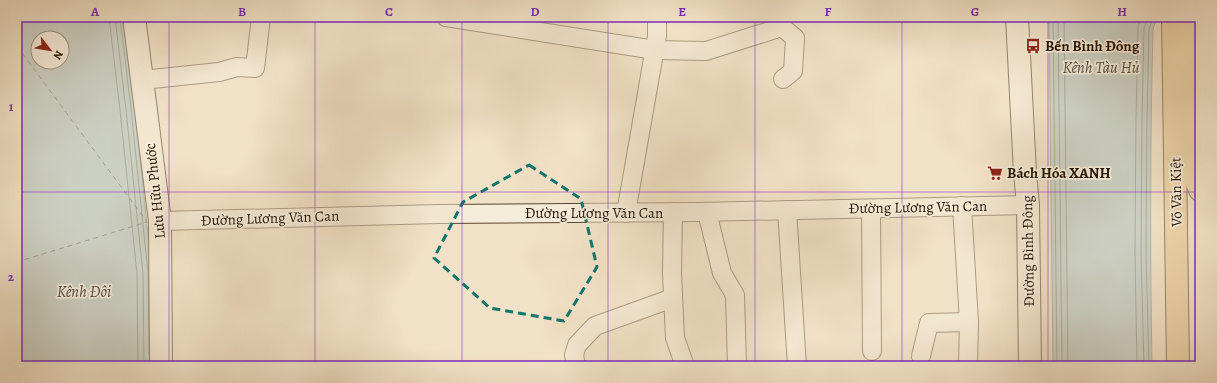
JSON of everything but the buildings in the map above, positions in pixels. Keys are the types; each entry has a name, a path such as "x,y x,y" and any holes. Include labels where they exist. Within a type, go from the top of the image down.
{"main road":[{"name":"Võ Văn Kiệt","path":"1173,17 1178,366"},
{"name":"Võ Văn Kiệt","path":"1189,366 1186,190 1197,181 1191,17"}],"street":[{"name":"Lưu Hữu Phước","path":"134,17 160,221 161,366"},
{"path":"142,80 219,72 237,67 255,68 261,17"},
{"path":"446,17 655,50 706,51 782,27 795,38 793,72 783,79"},
{"path":"626,212 658,36 657,17"},
{"name":"Đường Bình Đông","path":"1017,17 1028,205 1030,366"},
{"name":"Đường Lương Văn Can","path":"160,221 439,214 707,212 1028,205"},
{"path":"962,206 969,322 968,366"},
{"path":"871,209 872,351"},
{"path":"787,210 797,366"},
{"path":"673,212 672,273 675,338 685,366"},
{"path":"707,212 722,273 735,295 737,366"},
{"path":"576,366 574,355 577,345 595,326 673,298"},
{"path":"921,356 929,324 969,322"}],"highlighted area":[{"path":"529,165 581,199 597,267 564,321 490,308 434,258 463,202"}],"water":[{"name":"Kênh Đôi","path":"17,17 123,17 135,109 152,273 153,366 17,366"},
{"name":"Kênh Tàu Hủ","path":"1049,17 1156,17 1153,29 1151,113 1152,366 1053,366"}],"ferry route":[{"path":"17,46 147,222 17,262"}],"place":[{"name":"Bến Bình Đông","path":"1033,46"},
{"name":"Bách Hóa XANH","path":"995,173"}]}
